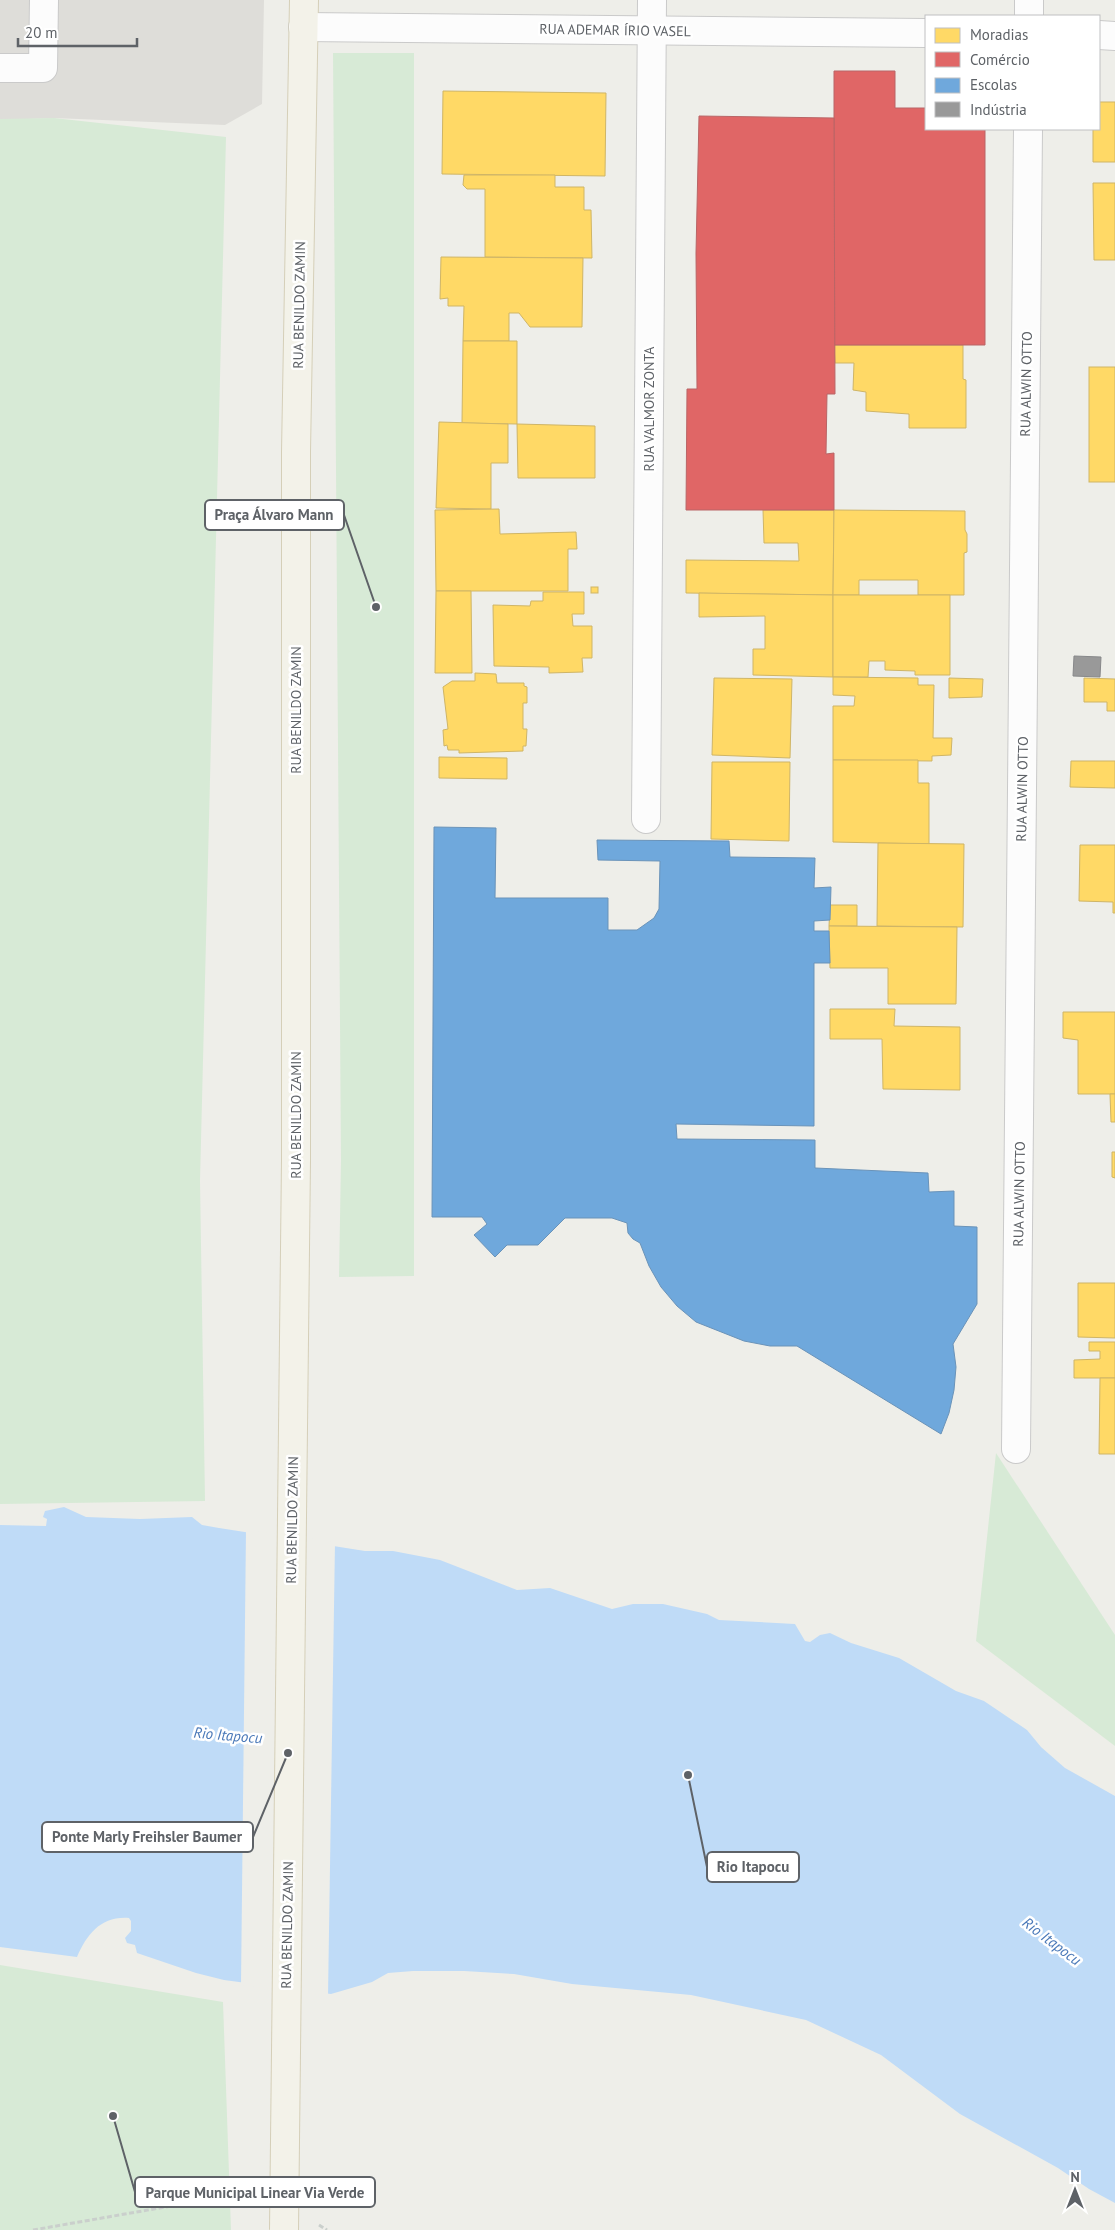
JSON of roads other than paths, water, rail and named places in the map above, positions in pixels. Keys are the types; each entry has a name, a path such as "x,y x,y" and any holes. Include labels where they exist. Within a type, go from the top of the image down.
{"main road":[{"name":"RUA BENILDO ZAMIN","path":"284,2230 296,1160 296,452 304,0"}],"street":[{"path":"0,68 43,68 44,0"},
{"name":"RUA VALMOR ZONTA","path":"646,819 652,0"},
{"path":"1029,0 1029,15"},
{"name":"RUA ADEMAR ÍRIO VASEL","path":"303,27 925,33"},
{"path":"1100,36 1115,36"},
{"name":"RUA ALWIN OTTO","path":"1016,1449 1028,130"}],"water":[{"path":"64,1507 86,1517 140,1519 192,1517 202,1525 219,1528 365,1551 393,1551 440,1560 517,1590 550,1588 612,1609 633,1604 663,1604 707,1614 719,1620 795,1624 805,1641 810,1642 820,1635 830,1633 851,1643 899,1658 956,1691 984,1701 1027,1730 1041,1747 1065,1768 1115,1796 1115,2203 1089,2189 1058,2168 960,2114 881,2055 806,2020 691,1995 572,1984 514,1974 464,1971 388,1973 372,1982 331,1994 224,1980 196,1973 137,1953 135,1945 127,1943 125,1938 131,1931 131,1921 129,1918 110,1920 96,1928 85,1941 77,1957 0,1947 0,1525 46,1526 47,1519 43,1517 45,1511"}],"place":[{"name":"Praça Álvaro Mann","path":"376,607"},
{"name":"Ponte Marly Freihsler Baumer","path":"288,1753"},
{"name":"Rio Itapocu","path":"688,1775"},
{"name":"Parque Municipal Linear Via Verde","path":"113,2116"}]}
